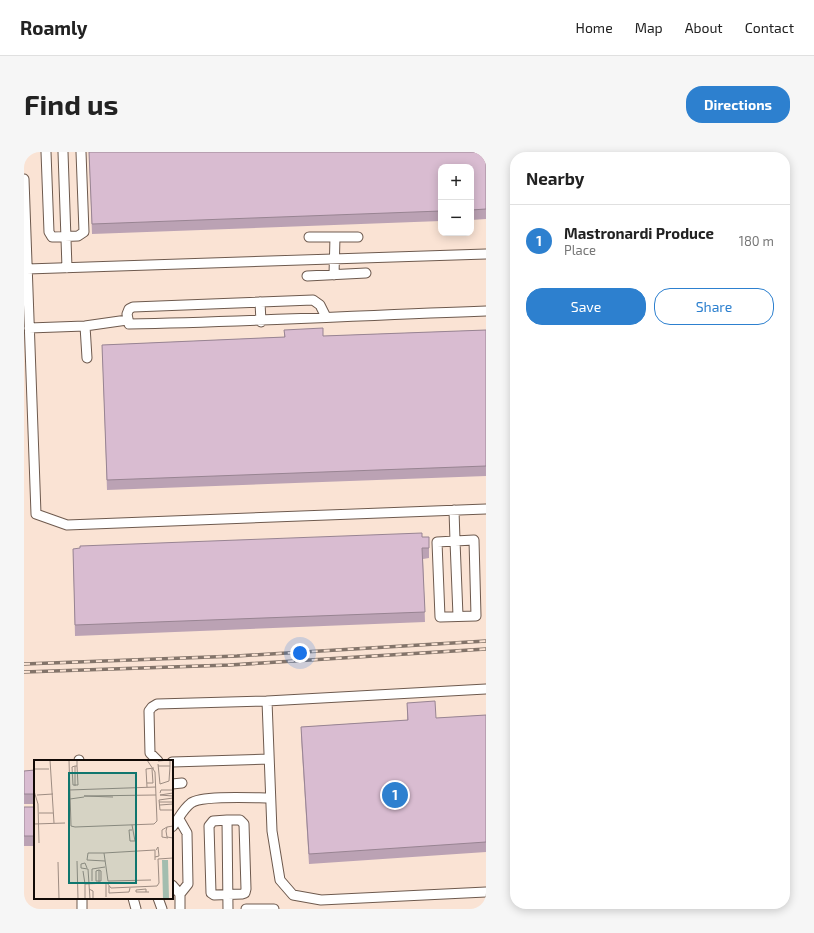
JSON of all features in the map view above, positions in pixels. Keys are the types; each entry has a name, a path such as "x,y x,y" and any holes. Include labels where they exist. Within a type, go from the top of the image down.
{"street":[{"path":"46,152 49,232 52,237 78,236 84,232 82,152"},
{"path":"63,152 67,268"},
{"path":"24,178 36,514 67,525 486,509"},
{"path":"309,237 358,237"},
{"path":"334,275 335,237"},
{"path":"27,269 486,254"},
{"path":"307,276 366,273"},
{"path":"326,317 320,305 313,300 133,307 129,309 127,314 129,324 260,322 326,317 486,311"},
{"path":"260,302 260,322"},
{"path":"29,328 85,326 128,320"},
{"path":"85,326 87,358"},
{"path":"454,510 458,616"},
{"path":"474,540 476,616 440,617 437,542 456,541 474,540"},
{"path":"157,760 150,753 149,711 157,704 267,701 486,689"},
{"path":"267,701 272,831 280,880 293,894 320,900 486,892"},
{"path":"173,762 269,759"},
{"path":"173,784 182,784"},
{"path":"173,826 179,819 182,811 192,802 217,798 270,798"},
{"path":"179,819 187,833 188,884 180,894 180,909"},
{"path":"227,820 228,909"},
{"path":"227,820 240,820 244,824 246,889 242,894 214,895 212,892 209,826 213,821 227,820"},
{"path":"173,886 180,894"},
{"path":"133,899 136,909"},
{"path":"158,899 162,909"},
{"path":"246,909 274,909"}],"building":[{"path":"89,152 486,152 486,209 474,210 474,164 438,164 438,211 92,224"},
{"path":"323,328 323,336 486,330 486,466 107,480 102,345 285,337 284,330"},
{"path":"422,533 422,537 429,537 429,548 422,548 425,612 75,625 73,549 80,548 80,546"},
{"path":"435,701 436,718 486,715 486,842 309,854 301,727 408,720 407,703"},
{"path":"34,770 34,794 24,794 24,771"},
{"path":"24,807 34,807 34,836 24,836"}],"railway":[{"path":"24,664 237,656 486,641"},
{"path":"24,672 230,665 486,649"}],"place":[{"name":"Mastronardi Produce","path":"395,795"}]}
